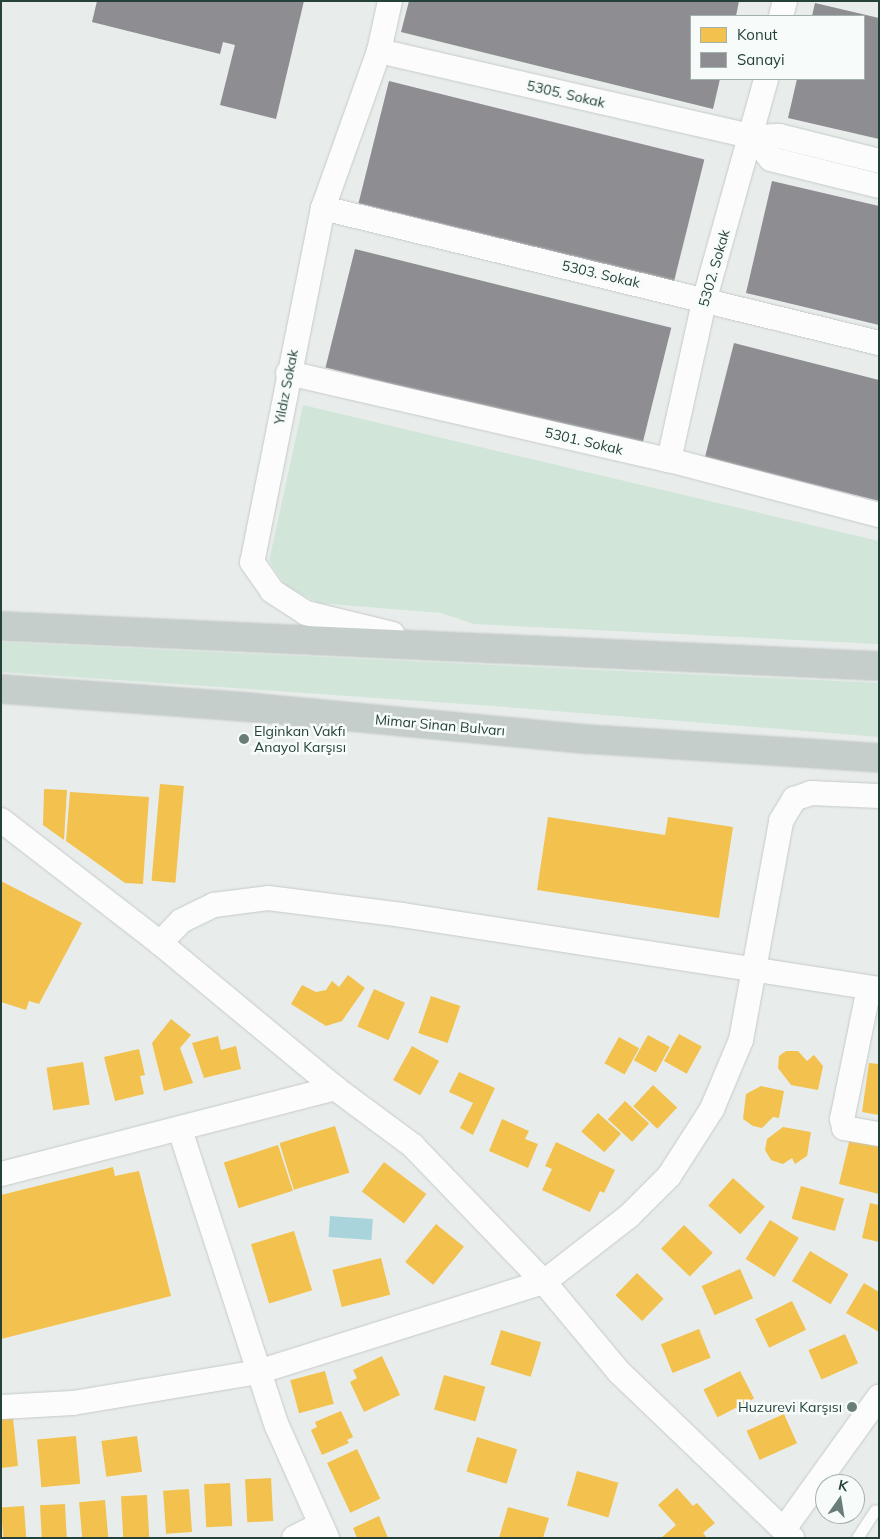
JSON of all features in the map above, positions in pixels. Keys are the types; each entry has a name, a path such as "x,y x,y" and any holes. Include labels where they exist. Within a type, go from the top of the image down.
{"highway":[{"path":"1,626 879,666"},
{"name":"Mimar Sinan Bulvarı","path":"1,690 246,707 587,739 879,758"}],"street":[{"name":"Yıldız Sokak","path":"390,1 379,51 323,208 288,373 252,562 272,592 306,613 350,627 448,645"},
{"path":"781,15 785,1"},
{"name":"5305. Sokak","path":"379,51 753,137 779,136 879,161"},
{"name":"5302. Sokak","path":"669,460 705,298 753,137 766,80"},
{"path":"753,137 771,159 879,186"},
{"name":"5303. Sokak","path":"323,208 705,298 879,343"},
{"name":"5301. Sokak","path":"288,373 669,460 879,515"},
{"path":"1,1407 73,1403 258,1372 544,1282 629,1216 669,1176 688,1150 712,1109 741,1040 781,821 794,799 811,792 879,796"},
{"path":"1,820 160,943 336,1088 412,1146 544,1282 619,1372 788,1533 879,1397"},
{"path":"160,943 181,921 214,905 268,898 874,988 842,1119 844,1128 879,1134"},
{"path":"1,1174 180,1130 336,1088"},
{"path":"180,1130 277,1426 324,1531 294,1538"}],"lane":[{"path":"858,1538 875,1510"}],"green space":[{"path":"303,405 879,541 879,644 474,624 441,613 318,603 286,586 269,561"},
{"path":"1,642 879,683 879,737 493,706 1,672"}],"water":[{"path":"330,1216 373,1219 371,1240 329,1237"}],"building: Konut":[{"path":"160,784 184,786 175,883 152,881"},
{"path":"44,789 67,790 64,840 43,825"},
{"path":"70,792 149,797 143,884 125,883 66,841"},
{"path":"548,817 665,835 668,817 733,827 719,918 537,890"},
{"path":"1,881 82,923 39,1004 29,1001 26,1010 1,1002"},
{"path":"348,975 365,988 342,1021 326,1026 291,1004 302,985 316,992 326,990 332,981 339,987"},
{"path":"374,989 405,1003 388,1040 357,1026"},
{"path":"431,996 460,1006 448,1043 418,1033"},
{"path":"171,1019 191,1035 180,1048 193,1083 164,1091 152,1043"},
{"path":"679,1034 702,1047 687,1074 664,1061"},
{"path":"648,1035 670,1047 656,1072 634,1060"},
{"path":"218,1036 221,1050 236,1046 241,1069 204,1078 192,1043"},
{"path":"619,1037 639,1048 625,1074 604,1063"},
{"path":"412,1046 439,1061 420,1095 393,1080"},
{"path":"139,1049 145,1075 140,1076 144,1094 115,1101 104,1057"},
{"path":"786,1051 798,1051 807,1061 814,1055 823,1066 818,1090 791,1085 778,1068 779,1056"},
{"path":"83,1062 90,1104 53,1110 46,1068"},
{"path":"869,1063 879,1064 879,1115 862,1112"},
{"path":"459,1072 495,1088 473,1135 460,1128 473,1103 449,1092"},
{"path":"653,1085 677,1108 657,1129 633,1106"},
{"path":"761,1086 784,1091 779,1118 773,1117 762,1128 753,1126 743,1119 746,1094"},
{"path":"625,1101 649,1124 632,1142 608,1119"},
{"path":"598,1113 621,1134 604,1152 581,1132"},
{"path":"502,1119 529,1131 525,1139 538,1144 528,1168 489,1151"},
{"path":"335,1126 349,1173 294,1190 280,1143"},
{"path":"783,1127 811,1132 807,1156 795,1164 792,1158 783,1164 771,1160 765,1150 767,1139"},
{"path":"851,1134 879,1141 879,1194 839,1184"},
{"path":"556,1142 615,1170 604,1193 600,1191 590,1212 542,1190 552,1169 545,1166"},
{"path":"278,1145 293,1191 239,1208 224,1163"},
{"path":"384,1162 426,1194 404,1223 362,1192"},
{"path":"113,1167 115,1176 139,1171 171,1296 1,1339 1,1195"},
{"path":"733,1178 765,1207 740,1234 708,1205"},
{"path":"801,1186 844,1198 835,1231 792,1219"},
{"path":"870,1203 879,1205 879,1242 862,1238"},
{"path":"770,1220 799,1238 774,1277 746,1259"},
{"path":"436,1224 464,1247 433,1285 405,1262"},
{"path":"684,1225 713,1253 690,1277 661,1249"},
{"path":"294,1231 312,1290 269,1303 251,1244"},
{"path":"810,1251 849,1274 831,1304 792,1281"},
{"path":"381,1258 390,1295 342,1307 332,1270"},
{"path":"740,1269 753,1298 715,1315 702,1286"},
{"path":"637,1273 664,1299 642,1321 615,1295"},
{"path":"864,1283 879,1292 879,1332 846,1313"},
{"path":"792,1301 806,1330 769,1348 755,1319"},
{"path":"699,1329 711,1358 673,1373 661,1344"},
{"path":"501,1330 541,1342 531,1377 490,1364"},
{"path":"845,1334 858,1363 821,1380 808,1350"},
{"path":"382,1356 400,1395 364,1412 350,1382 357,1378 353,1370"},
{"path":"325,1371 334,1404 299,1413 290,1380"},
{"path":"740,1371 754,1399 718,1417 703,1390"},
{"path":"444,1375 485,1387 475,1421 434,1410"},
{"path":"341,1411 353,1437 347,1440 349,1443 322,1455 311,1430 317,1427 315,1422"},
{"path":"784,1414 797,1443 760,1460 747,1431"},
{"path":"13,1418 18,1466 1,1468 1,1419"},
{"path":"76,1436 80,1484 41,1487 37,1439"},
{"path":"137,1436 142,1472 106,1477 101,1441"},
{"path":"477,1437 517,1449 507,1484 466,1471"},
{"path":"357,1449 380,1499 350,1513 327,1463"},
{"path":"577,1471 618,1483 608,1517 567,1506"},
{"path":"271,1478 273,1521 247,1522 245,1479"},
{"path":"230,1483 232,1526 206,1527 204,1484"},
{"path":"677,1488 693,1506 697,1503 715,1523 703,1533 707,1538 661,1538 676,1525 658,1505"},
{"path":"189,1489 192,1532 166,1534 163,1491"},
{"path":"147,1495 149,1538 123,1538 121,1496"},
{"path":"105,1500 108,1538 82,1538 79,1502"},
{"path":"65,1504 67,1538 42,1538 40,1505"},
{"path":"24,1506 26,1538 3,1538 1,1508"},
{"path":"508,1507 549,1518 543,1538 499,1538"},
{"path":"379,1516 388,1538 357,1538 353,1528"}],"building: Sanayi":[{"path":"97,1 304,1 276,119 220,105 235,45 223,42 220,54 92,22"},
{"path":"409,1 739,1 736,15 690,15 690,80 720,80 713,109 401,32"},
{"path":"815,3 879,18 879,139 788,118 797,80 865,80 865,15 812,15"},
{"path":"389,81 704,160 674,282 359,203"},
{"path":"772,181 879,206 879,325 746,293"},
{"path":"355,249 671,328 642,446 325,367"},
{"path":"734,343 879,380 879,501 705,457"}],"place":[{"name":"Elginkan Vakfı Anayol Karşısı","path":"244,739"},
{"name":"Huzurevi Karşısı","path":"852,1407"}]}
